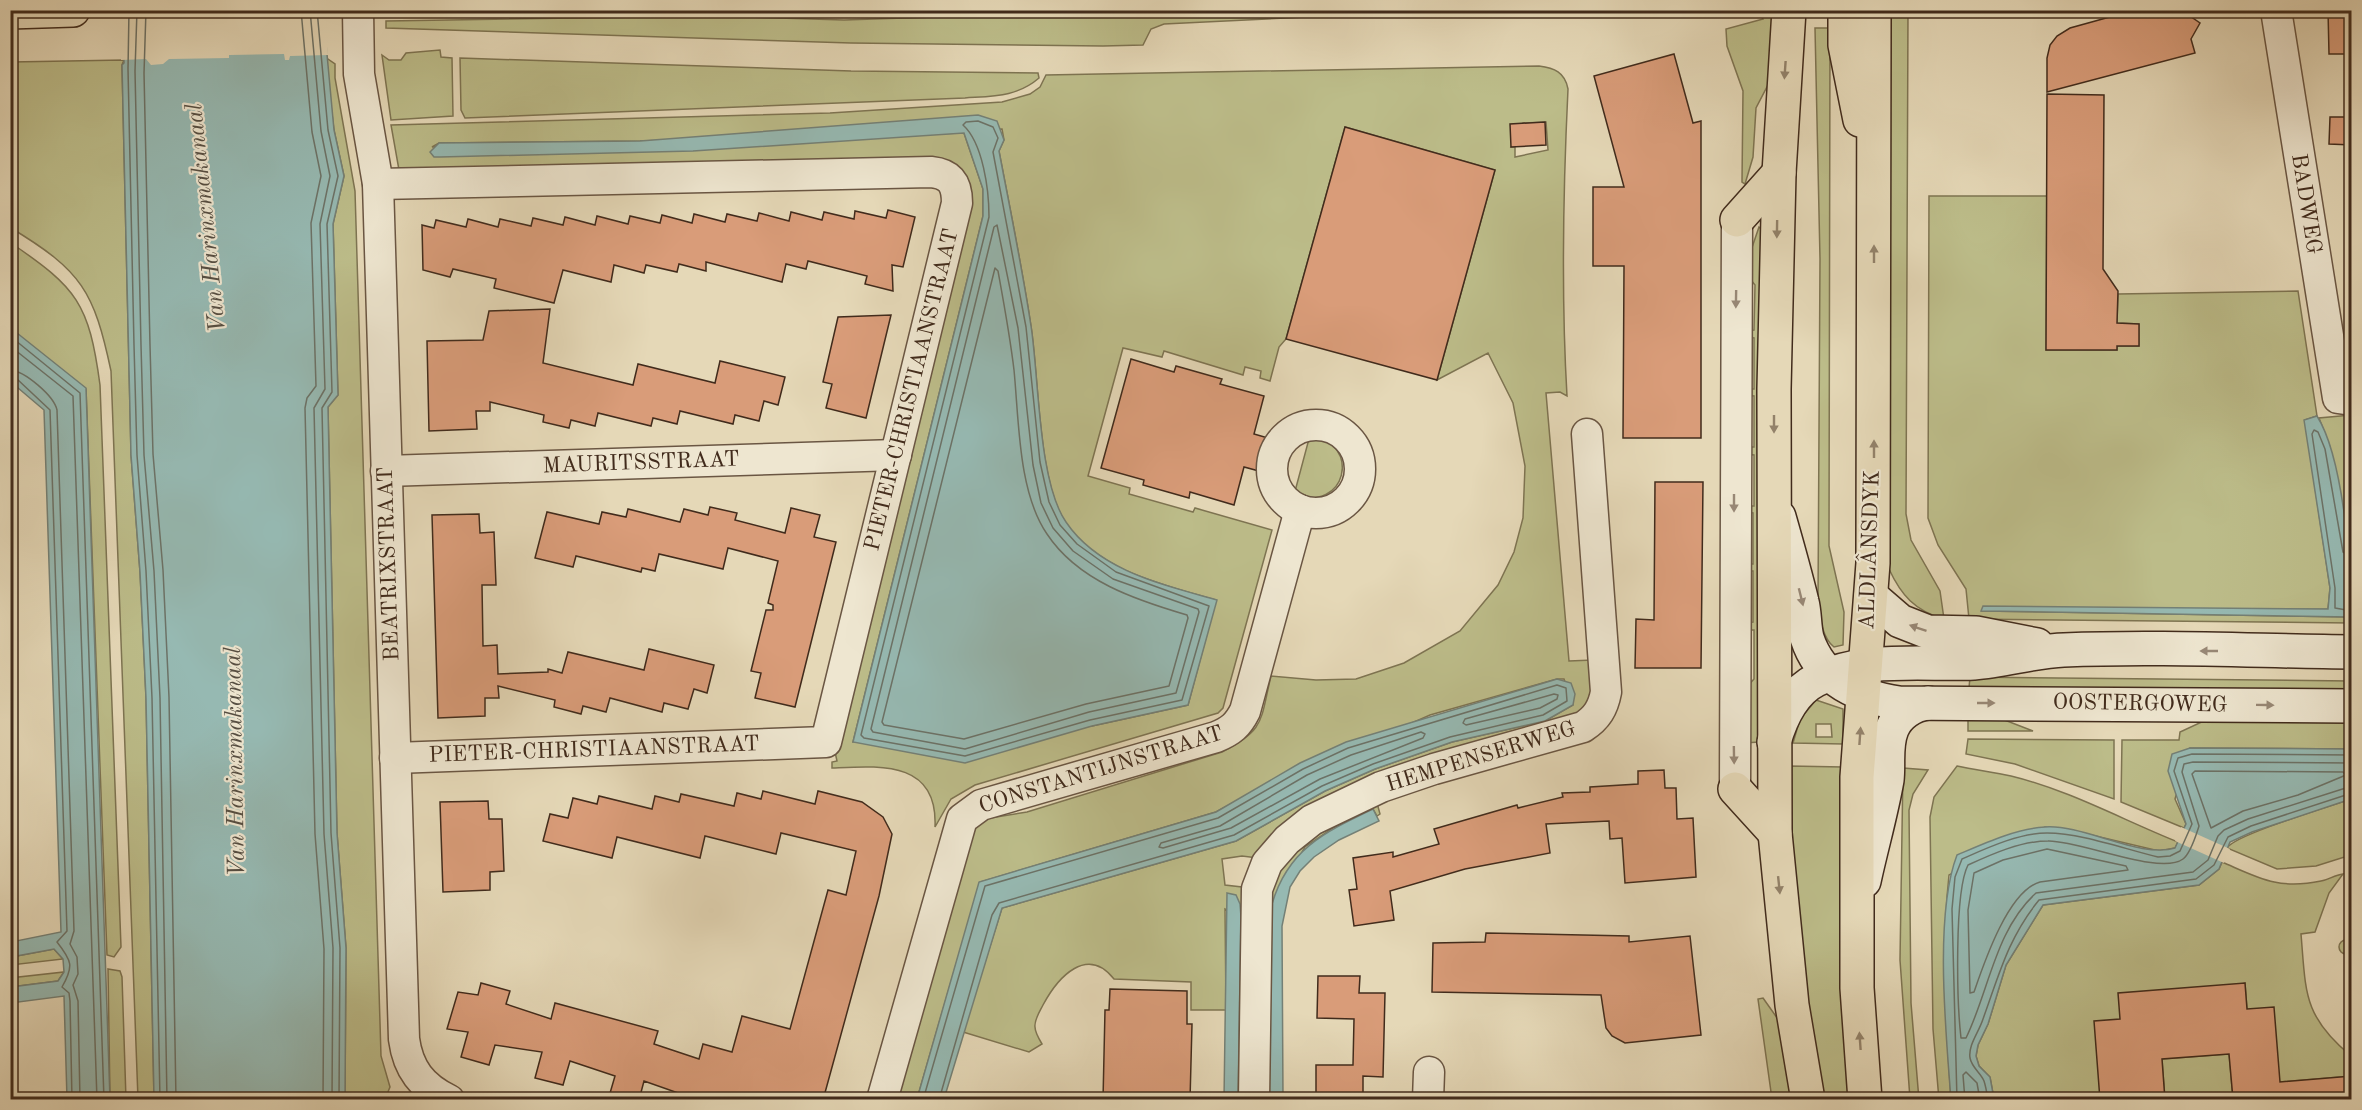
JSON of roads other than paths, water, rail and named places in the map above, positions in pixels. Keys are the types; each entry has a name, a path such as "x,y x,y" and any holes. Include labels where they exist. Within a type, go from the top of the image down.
{"main road":[{"path":"10,12 74,10"},
{"path":"1789,10 1779,173 1774,500 1775,833 1792,1005 1808,1100"},
{"name":"ALDLÂNSDYK","path":"1845,10 1845,45 1874,189"},
{"name":"ALDLÂNSDYK","path":"1865,1100 1857,988 1857,777 1873,563 1875,10"},
{"path":"1737,220 1779,173"},
{"name":"OOSTERGOWEG","path":"1774,500 1803,605 1807,636 1814,655 1840,684 1864,681 1899,703 2352,706"},
{"path":"1871,596 1900,621 1928,632 1976,633 2062,650"},
{"path":"1864,681 2062,650 2352,652"},
{"path":"1774,743 1788,706 1815,680 1830,675"},
{"name":"OOSTERGOWEG","path":"1887,778 1888,742 1892,729 1907,711 1918,704 1928,703"},
{"name":"ALDLÂNSDYK","path":"1857,911 1887,778"},
{"path":"1735,789 1775,833"}],"street":[{"name":"BEATRIXSTRAAT","path":"358,10 359,74 378,184 406,1056 419,1077 430,1089 449,1100"},
{"name":"BADWEG","path":"2276,10 2345,399"},
{"name":"PIETER-CHRISTIAANSTRAAT","path":"378,184 941,173 950,178 957,189 957,203 826,742 396,758"},
{"path":"1735,789 1737,220"},
{"name":"HEMPENSERWEG","path":"1254,1100 1257,889 1267,863 1287,840 1312,820 1381,787 1434,769 1583,726 1598,714 1604,704 1606,692 1587,434"},
{"name":"MAURITSSTRAAT","path":"386,471 896,455"},
{"name":"CONSTANTIJNSTRAAT","path":"882,1100 962,819 981,805 1216,737 1229,732 1239,724 1245,711 1300,510"}],"water":[{"name":"Van Harinxmakanaal","path":"123,11 323,11 334,130 344,176 333,224 338,395 328,407 337,833 346,948 345,1099 154,1099 146,698 131,455 122,65 124,63"},
{"path":"978,115 997,121 1004,140 999,151 1031,326 1045,456 1057,504 1066,522 1080,539 1096,553 1114,564 1155,582 1217,600 1188,705 1092,726 965,763 853,742 983,216 983,189 964,133 693,151 440,157 434,157 430,152 439,143 640,141"},
{"path":"12,329 86,388 110,1099 67,1099 64,996 11,1003 11,987 58,981 64,972 63,959 54,949 11,957 11,942 61,932 44,410 11,382"},
{"path":"2317,416 2326,434 2333,458 2344,513 2350,570 2351,617 1981,611 1983,606 2328,609 2330,588 2304,420"},
{"path":"1557,679 1571,683 1575,694 1573,705 1545,721 1452,742 1375,769 1325,791 1236,841 1002,908 944,1099 917,1099 979,882 1216,812 1300,763 1346,742"},
{"path":"2190,748 2351,749 2351,799 2252,832 2230,842 2219,869 2199,885 2043,905 2006,965 1988,1024 1978,1045 1976,1056 1979,1066 1990,1077 1994,1099 1951,1100 1945,1009 1944,941 1950,880 1957,855 2011,834 2045,827 2060,827 2146,849 2175,848 2186,824 2168,771 2172,754"},
{"path":"1373,809 1379,821 1339,840 1314,857 1300,871 1290,887 1282,926 1283,1099 1269,1100 1272,904 1288,869 1310,844"},
{"path":"1227,893 1236,895 1240,904 1241,917 1238,1099 1224,1099"}]}
